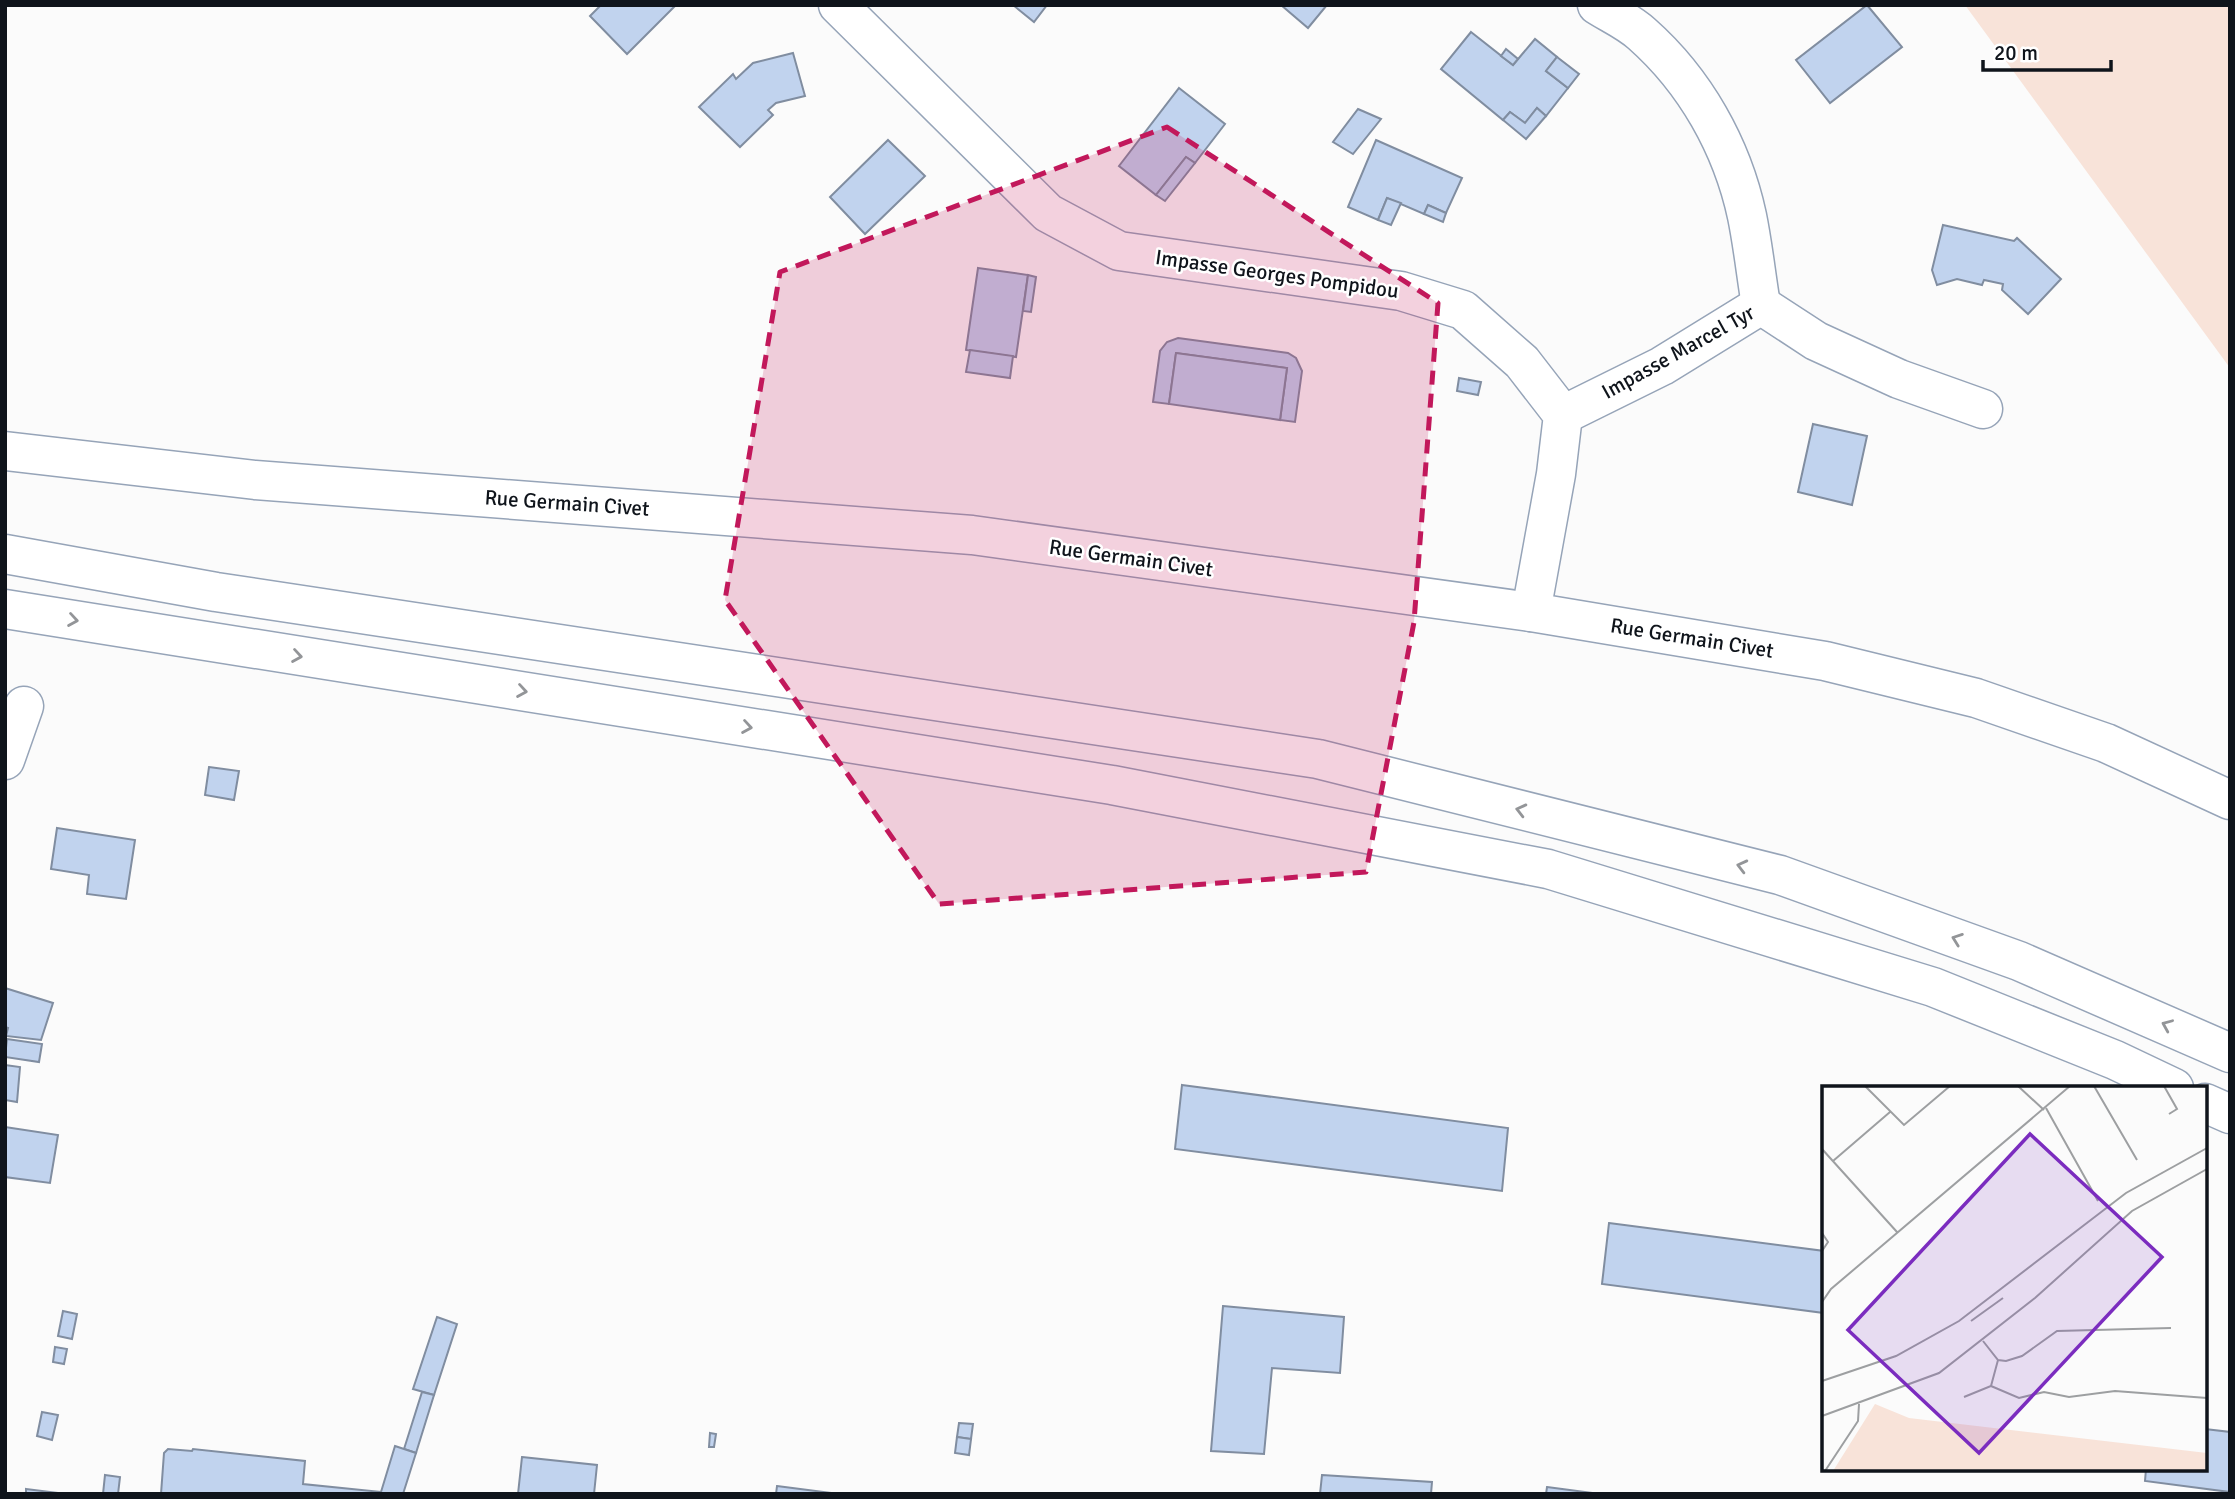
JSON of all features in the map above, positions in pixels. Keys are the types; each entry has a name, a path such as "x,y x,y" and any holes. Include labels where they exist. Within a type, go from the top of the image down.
{"main road":[{"name":"Impasse Georges Pompidou","path":"838,5 1048,213 1119,251 1402,291 1462,310 1522,362 1563,415"},
{"path":"1597,5 1640,32 1707,109 1730,161 1746,214 1761,305"},
{"name":"Impasse Marcel Tyr","path":"1563,415 1662,366 1761,305 1816,341 1899,379 1983,409"},
{"path":"1531,612 1556,474 1563,415"},
{"name":"Rue Germain Civet","path":"5,451 255,480 972,535 1531,612 1825,660 1976,698 2106,743 2230,800"},
{"path":"5,554 216,593 1318,760 1780,875 2019,961 2230,1053"},
{"path":"5,609 1112,785 1548,869 1933,987 2115,1060 2170,1086"},
{"path":"5,760 24,706"},
{"path":"2207,1104 2230,1114"}],"highlighted area":[{"path":"1167,127 1438,303 1414,622 1366,872 939,904 725,600 780,272"}],"shaded area":[{"path":"1965,5 2230,5 2230,368"}],"building":[{"path":"601,5 676,5 627,54 590,16"},
{"path":"1013,5 1047,5 1034,22"},
{"path":"1281,5 1327,5 1308,28"},
{"path":"1867,5 1902,47 1830,103 1796,60"},
{"path":"1471,32 1513,65 1535,39 1557,57 1546,71 1568,88 1546,116 1537,108 1525,123 1510,112 1503,120 1441,69"},
{"path":"1506,49 1518,59 1513,65 1501,56"},
{"path":"793,53 805,96 776,103 768,110 773,115 740,147 699,107 733,74 736,79 753,63"},
{"path":"1557,57 1579,74 1568,88 1546,71"},
{"path":"1179,88 1225,124 1195,163 1186,157 1156,195 1119,166"},
{"path":"1537,108 1546,116 1526,139 1503,120 1510,112 1525,123"},
{"path":"1358,109 1381,119 1353,154 1333,142"},
{"path":"888,140 925,176 865,234 830,197"},
{"path":"1376,140 1462,178 1446,213 1428,205 1424,214 1387,198 1378,220 1348,207"},
{"path":"1186,157 1195,163 1165,201 1156,195"},
{"path":"1387,198 1401,203 1391,225 1378,220"},
{"path":"1428,205 1446,213 1443,222 1424,214"},
{"path":"1943,225 2014,241 2017,238 2061,279 2028,314 2002,290 2003,284 1984,280 1982,285 1957,279 1937,285 1932,270"},
{"path":"978,268 1028,275 1016,357 966,350"},
{"path":"1028,275 1036,277 1031,312 1023,311"},
{"path":"1178,338 1288,353 1296,358 1302,371 1295,422 1280,420 1287,368 1176,353 1169,404 1153,402 1160,351 1167,342"},
{"path":"970,350 1013,356 1010,378 966,372"},
{"path":"1176,353 1287,368 1280,420 1169,404"},
{"path":"1459,378 1481,382 1478,395 1457,391"},
{"path":"1813,424 1867,436 1852,505 1798,492"},
{"path":"209,767 239,771 234,800 205,795"},
{"path":"57,828 135,840 126,899 87,894 89,875 51,869"},
{"path":"5,988 53,1003 41,1040 6,1036 8,1028 5,1027"},
{"path":"7,1039 42,1044 39,1062 5,1057"},
{"path":"5,1065 20,1067 17,1102 5,1100"},
{"path":"1182,1085 1508,1128 1502,1191 1175,1149"},
{"path":"5,1127 58,1135 50,1183 5,1177"},
{"path":"1609,1223 1822,1251 1822,1313 1602,1284"},
{"path":"1223,1306 1344,1317 1340,1373 1272,1368 1264,1454 1211,1451"},
{"path":"63,1311 77,1314 72,1339 58,1336"},
{"path":"437,1317 457,1324 434,1395 413,1389"},
{"path":"55,1347 67,1349 64,1364 53,1362"},
{"path":"422,1392 434,1395 416,1453 404,1449"},
{"path":"42,1412 58,1415 52,1440 37,1436"},
{"path":"959,1423 973,1424 971,1439 957,1437"},
{"path":"2207,1429 2230,1432 2230,1492 2145,1481 2146,1471 2207,1471"},
{"path":"710,1433 716,1434 714,1447 709,1447"},
{"path":"957,1437 971,1439 969,1455 955,1453"},
{"path":"395,1446 416,1453 403,1494 161,1494 164,1453 168,1449 193,1449 305,1461 303,1484 381,1492"},
{"path":"522,1457 597,1465 594,1494 518,1494"},
{"path":"105,1475 120,1477 118,1494 103,1494"},
{"path":"1322,1475 1432,1482 1431,1494 1320,1494"},
{"path":"777,1486 839,1494 776,1494"},
{"path":"1547,1487 1600,1494 1546,1494"},
{"path":"26,1489 66,1494 26,1494"}]}
